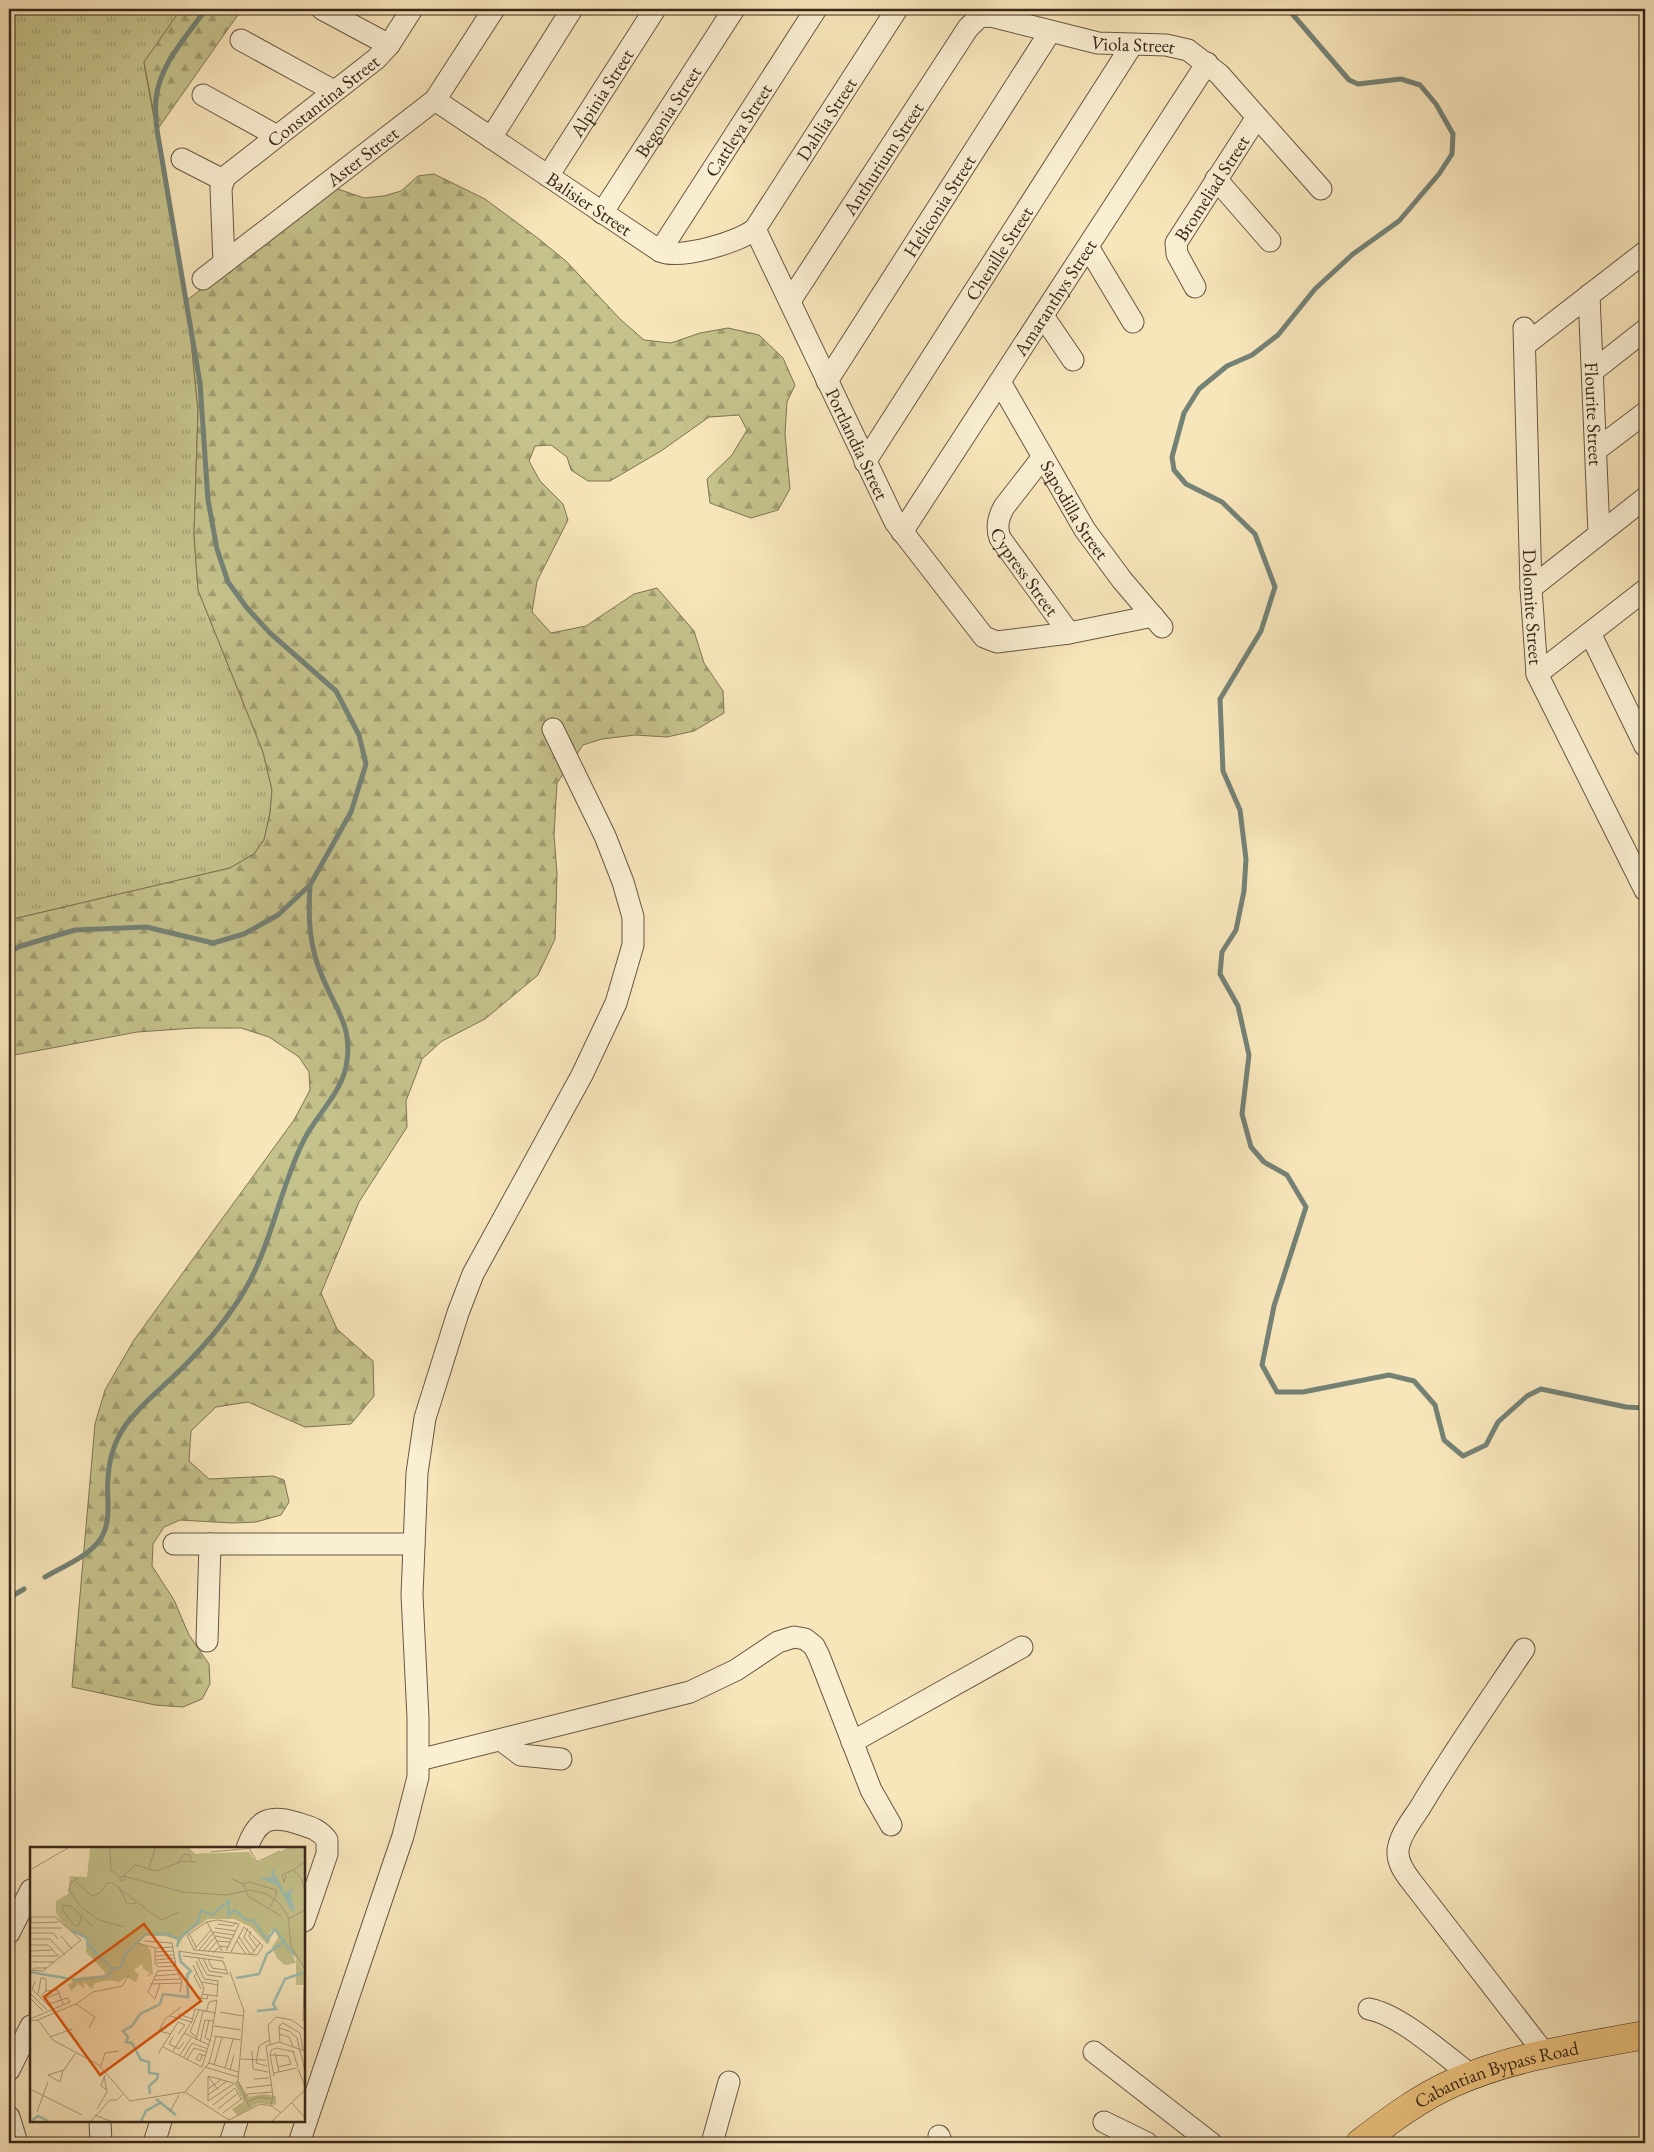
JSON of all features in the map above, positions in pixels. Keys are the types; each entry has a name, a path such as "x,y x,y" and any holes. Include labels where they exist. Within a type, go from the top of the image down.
{"main road":[{"name":"Cabantian Bypass Road","path":"1360,2143 1422,2099 1471,2075 1545,2054 1645,2035"}],"street":[{"path":"322,9 389,45"},
{"name":"Constantina Street","path":"223,180 228,174 376,59 389,45 412,9"},
{"name":"Aster Street","path":"203,279 435,100 494,9"},
{"path":"491,138 572,9"},
{"name":"Alpinia Street","path":"548,176 655,9"},
{"name":"Begonia Street","path":"602,213 734,9"},
{"name":"Cattleya Street","path":"660,251 816,9"},
{"name":"Dahlia Street","path":"755,229 897,9"},
{"name":"Viola Street","path":"979,17 991,16 1098,43 1177,47 1188,50 1207,63 1321,189"},
{"name":"Anthurium Street","path":"790,301 963,36 979,17"},
{"name":"Heliconia Street","path":"827,381 1050,32"},
{"path":"241,40 334,91"},
{"name":"Chenille Street","path":"865,462 1132,45"},
{"name":"Amaranthys Street","path":"902,532 1207,63"},
{"path":"203,95 277,136"},
{"name":"Balisier Street","path":"435,100 660,251"},
{"name":"Bromeliad Street","path":"1195,287 1175,248 1184,228 1257,117"},
{"path":"182,159 223,180 221,188 224,263"},
{"path":"1216,179 1270,241"},
{"path":"660,251 674,254 696,250 740,238 755,229"},
{"name":"Portlandia Street","path":"755,229 888,509 902,532 980,633 989,640 997,642 1069,632"},
{"path":"1088,247 1133,322"},
{"path":"1589,295 1645,252"},
{"name":"Dolomite Street","path":"1589,295 1525,336 1531,588 1537,674 1645,890"},
{"name":"Flourite Street","path":"1589,295 1599,533"},
{"path":"1043,316 1073,360"},
{"path":"1592,371 1645,330"},
{"name":"Sapodilla Street","path":"1000,382 1085,530 1158,622 1069,632"},
{"path":"1596,450 1645,413"},
{"name":"Cypress Street","path":"1042,458 1004,508 1000,516 998,531 1000,538 1069,632"},
{"path":"1531,588 1645,498"},
{"path":"1537,674 1645,591"},
{"path":"1590,633 1645,746"},
{"path":"299,2143 403,1836 415,1792 419,1760 412,1595 416,1473 425,1418 458,1313 478,1266 582,1075 616,1003 633,945 633,917 623,882 605,836 553,729"},
{"path":"174,1544 414,1544"},
{"path":"206,1641 210,1544"},
{"path":"419,1760 690,1692 736,1670 778,1642 794,1637 805,1639 814,1646 830,1680 871,1790 892,1825"},
{"path":"852,1742 1022,1647"},
{"path":"1524,1649 1435,1781 1404,1834 1398,1849 1398,1858 1411,1881 1545,2054"},
{"path":"501,1740 521,1755 561,1759"},
{"path":"248,1847 258,1827 267,1819 281,1818 319,1830 327,1840 327,1854 305,1918"},
{"path":"9,1933 30,1892"},
{"path":"1369,2009 1379,2011 1395,2019 1471,2075"},
{"path":"9,2070 30,2033"},
{"path":"1094,2052 1211,2143"},
{"path":"712,2143 729,2082"},
{"path":"9,2117 17,2143"},
{"path":"100,2122 101,2143 110,2143"},
{"path":"154,2143 161,2122"},
{"path":"230,2143 237,2122"},
{"path":"1104,2122 1147,2143"}],"green space":[{"path":"9,9 181,9 144,63 187,300 198,410 194,534 198,590 263,752 272,790 270,813 264,840 254,854 230,868 9,920"},
{"path":"181,9 242,9 157,130 144,62"},
{"path":"434,174 485,199 539,239 567,262 620,319 644,340 671,343 700,333 728,328 759,335 783,358 795,385 787,402 785,434 790,489 778,510 751,518 710,503 707,479 732,455 747,430 739,415 709,417 661,451 610,481 588,481 571,470 567,457 551,445 535,446 529,461 540,481 563,504 568,520 537,581 532,612 551,633 586,626 634,594 657,588 694,631 704,663 723,691 724,713 694,731 667,737 635,735 602,739 583,745 557,783 554,835 557,874 555,939 538,975 485,1019 442,1041 422,1059 406,1101 407,1127 359,1202 321,1293 337,1329 373,1361 374,1396 351,1424 305,1427 248,1402 216,1407 191,1431 189,1461 209,1479 273,1476 284,1480 289,1502 281,1515 256,1522 232,1523 180,1520 164,1527 153,1544 152,1566 174,1600 189,1635 209,1664 210,1684 202,1699 183,1707 155,1705 72,1687 95,1424 105,1390 134,1340 294,1120 310,1090 309,1072 299,1057 269,1037 241,1028 195,1028 137,1032 9,1056 9,920 230,868 254,854 264,840 270,813 272,790 263,752 198,590 194,534 198,410 187,300 335,188 364,198 384,196 401,191 418,176"}],"waterway":[{"path":"9,952 21,946 75,930 146,927 213,943 244,934 278,915 310,885 351,812 366,764 359,735 336,691 270,633 247,608 228,582 217,549 208,500 200,383 157,130 156,111 158,86 162,74 175,51 206,9"},
{"path":"1288,9 1349,80 1358,84 1401,79 1420,85 1436,104 1453,134 1452,154 1439,174 1399,221 1353,254 1315,289 1278,335 1252,355 1227,366 1199,389 1184,413 1172,457 1174,470 1186,484 1222,502 1255,534 1275,587 1261,631 1220,699 1223,771 1240,810 1246,859 1244,891 1236,930 1222,952 1220,974 1238,1006 1249,1055 1242,1114 1251,1147 1264,1162 1287,1175 1306,1207 1274,1306 1262,1365 1277,1392 1303,1392 1389,1375 1414,1381 1435,1405 1444,1440 1463,1456 1486,1445 1498,1422 1527,1396 1541,1389 1626,1407 1645,1408"},
{"path":"45,1577 81,1557 99,1541 106,1526 109,1471 111,1457 118,1438 132,1417 203,1347 248,1285 265,1246 293,1164 302,1144 343,1078 348,1053 348,1041 346,1030 314,954 309,921 310,886"},
{"path":"9,1598 24,1589"}]}
